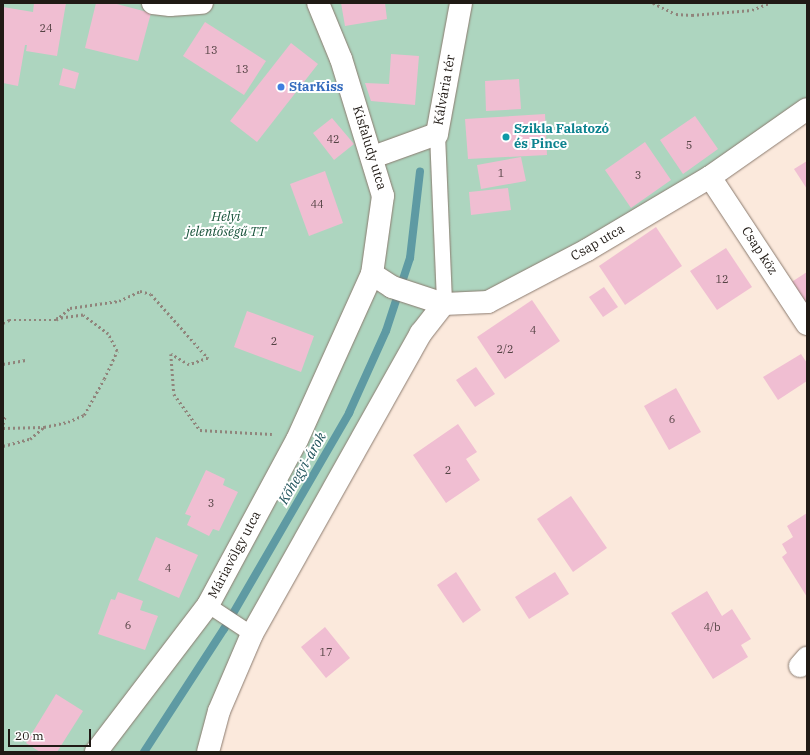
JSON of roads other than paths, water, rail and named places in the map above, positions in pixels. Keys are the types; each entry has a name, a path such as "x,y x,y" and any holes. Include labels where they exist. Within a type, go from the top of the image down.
{"street":[{"path":"153,3 170,5 202,3"},
{"name":"Kisfaludy utca","path":"318,3 341,59 373,157 383,196 372,274"},
{"name":"Kálvária tér","path":"373,157 437,134 461,3"},
{"name":"Csap utca","path":"372,274 392,287 444,304 488,302 587,250 710,177 807,110"},
{"name":"Csap köz","path":"710,177 807,324"},
{"name":"Máriavölgy utca","path":"96,752 216,611 297,440 372,274"},
{"path":"208,752 246,631 422,333 444,304"}],"lane":[{"path":"437,134 444,304"},
{"path":"216,611 246,631"}],"waterway":[{"name":"Kőhegyi-árok","path":"144,752 224,629 349,413 386,331 410,258 420,172"}],"place":[{"name":"StarKiss","path":"281,87"},
{"name":"Szikla Falatozó és Pince","path":"506,137"}],"park label":[{"name":"Helyi jelentőségű TT","path":"226,226"}]}
